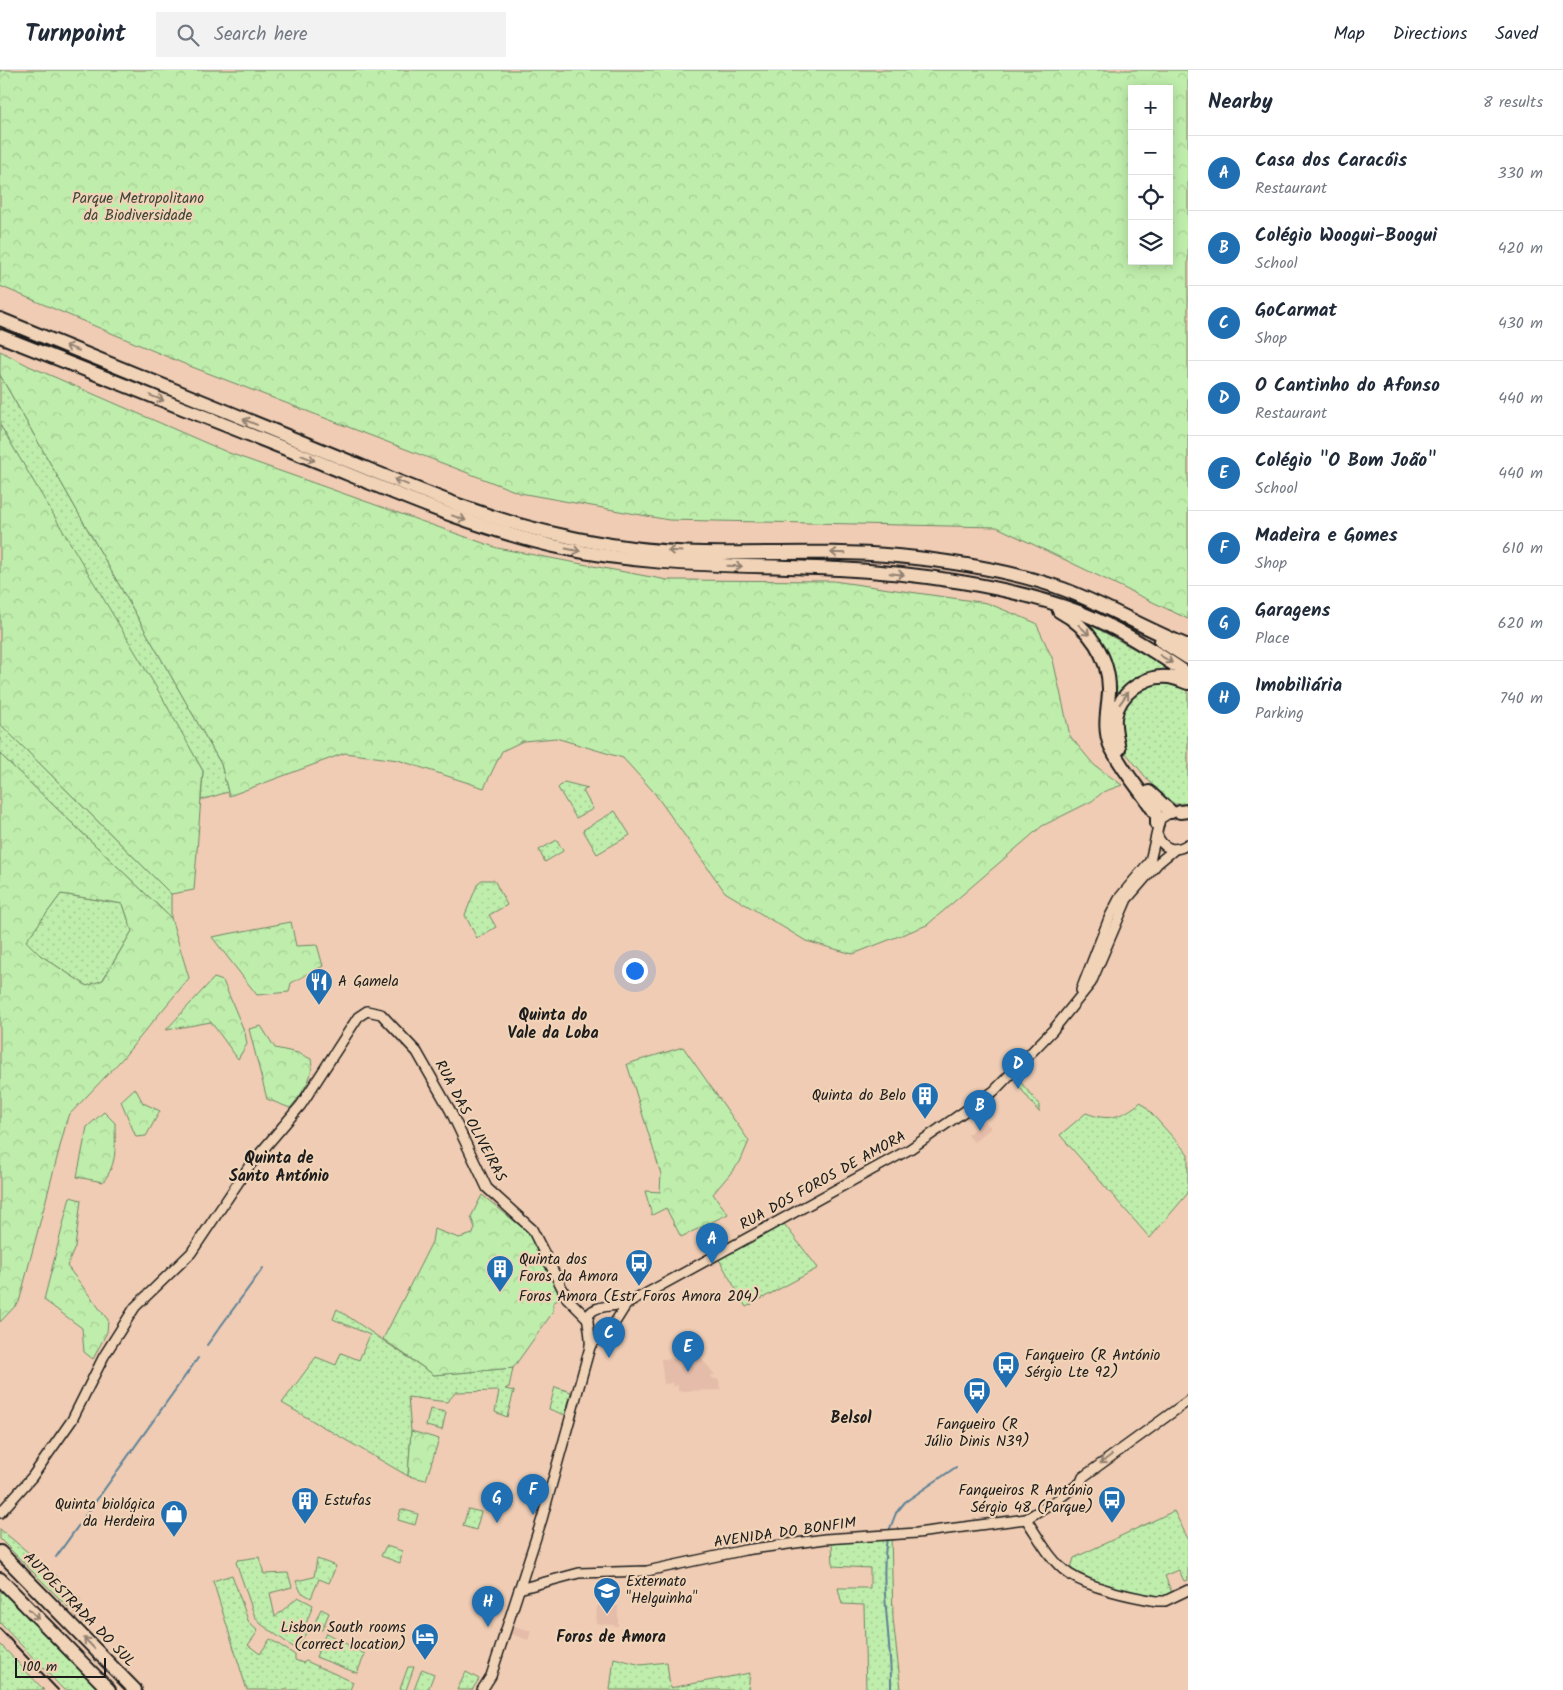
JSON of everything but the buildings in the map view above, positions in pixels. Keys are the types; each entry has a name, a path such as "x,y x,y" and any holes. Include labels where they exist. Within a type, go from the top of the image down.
{"highway":[{"path":"0,319 438,497 509,522 558,535 659,550 898,556 1000,572 1059,588 1120,613 1188,646"},
{"path":"0,336 452,515 510,535 553,546 609,556 660,562 839,568 967,583 1082,613 1156,653 1188,674"},
{"path":"973,568 1072,597 1156,638 1188,658"},
{"path":"1010,593 1053,608 1069,617 1092,637 1102,656 1109,677 1106,730 1110,745 1157,816 1157,829"},
{"path":"1182,813 1148,792 1120,751 1115,718 1124,698 1141,683 1168,677 1188,683"},
{"name":"AUTOESTRADA DO SUL","path":"0,1552 135,1690"},
{"path":"0,1579 109,1690"}],"street":[{"path":"1079,997 1110,916 1120,898 1150,861 1160,819 1182,813"},
{"path":"1157,829 1162,843 1183,847"},
{"path":"1079,997 1091,983 1126,899 1158,863 1183,847"},
{"name":"RUA DOS FOROS DE AMORA","path":"627,1304 856,1180 951,1122 994,1091 1053,1030 1079,997"},
{"name":"RUA DAS OLIVEIRAS","path":"0,1513 32,1477 72,1420 104,1356 135,1307 191,1253 250,1165 301,1105 362,1013 372,1011 381,1014 417,1052 450,1110 486,1188 532,1229 564,1292 589,1323"},
{"path":"576,1307 600,1308 627,1304"},
{"path":"590,1346 613,1323 627,1304"},
{"path":"482,1690 491,1676 542,1519 590,1346 589,1323 591,1312 600,1308 610,1311 613,1323"},
{"path":"589,1323 598,1333 604,1333"},
{"path":"1188,1401 1083,1477 1081,1482 1060,1498 1026,1519 1052,1557 1069,1574 1082,1581 1164,1602 1188,1590"},
{"name":"AVENIDA DO BONFIM","path":"519,1589 579,1573 647,1571 745,1550 825,1539 916,1533 1026,1519"}],"shaded area":[{"path":"984,1120 991,1128 974,1142 968,1135"},
{"path":"701,1358 715,1375 711,1375 712,1378 719,1380 720,1390 678,1391 678,1384 674,1387 673,1383 664,1384 661,1359"},
{"name":"Externato \"Helguinha\"","path":"597,1606 618,1606 618,1626 596,1623"},
{"path":"513,1626 531,1631 528,1640 511,1634"}],"green space":[{"name":"Parque Metropolitano da Biodiversidade","path":"0,70 1188,70 1188,619 997,527 669,520 520,493 187,365 0,286"},
{"path":"0,351 29,366 229,453 497,548 667,580 833,581 987,603 1036,623 1053,660 1070,736 1094,765 1122,785 1103,792 1092,801 1042,826 927,925 853,954 806,941 725,892 653,791 623,758 556,738 523,741 502,751 484,788 398,760 345,753 229,796 221,764 0,375"},
{"path":"0,375 221,764 228,792 201,800 203,771 0,425"},
{"path":"0,425 162,697 203,771 194,890 171,894 0,724"},
{"path":"1089,624 1174,671 1161,673 1114,710 1112,682 1087,626"},
{"path":"1167,681 1188,686 1188,804 1173,804 1162,797 1126,753 1120,729 1122,714 1134,693 1148,684"},
{"path":"0,724 171,894 171,918 0,754"},
{"path":"0,754 171,918 189,978 122,1059 68,1116 19,1302 0,1322","holes":["61,894 123,904 132,931 103,980 87,986 40,955 26,941"]},
{"path":"564,782 588,788 583,791 593,809 576,818 558,788"},
{"path":"615,811 630,835 597,854 583,830"},
{"path":"557,840 563,851 545,862 539,850"},
{"path":"482,880 494,880 507,905 489,915 496,927 477,938 465,915 478,883"},
{"path":"61,894 123,904 132,931 102,981 87,986 40,955 26,941"},
{"path":"291,922 296,946 317,945 323,966 291,983 289,992 257,995 212,937"},
{"path":"214,978 223,981 245,1033 247,1044 238,1059 211,1022 166,1030"},
{"path":"261,1026 275,1048 298,1053 311,1059 312,1066 309,1079 303,1092 290,1108 267,1099 249,1029"},
{"path":"683,1047 749,1141 740,1162 713,1194 728,1214 681,1237 666,1208 652,1215 645,1191 660,1192 661,1174 627,1064"},
{"path":"1015,1081 1021,1083 1039,1104 1039,1112"},
{"path":"135,1088 143,1103 160,1111 146,1136 136,1137 121,1101"},
{"path":"1141,1102 1188,1154 1188,1193 1150,1238 1060,1135 1086,1113 1102,1117 1115,1116 1128,1111"},
{"path":"104,1112 115,1123 115,1154 111,1168 103,1182 77,1177 87,1127"},
{"path":"482,1195 529,1233 560,1291 560,1298 553,1303 553,1312 513,1368 434,1375 383,1339 432,1242 434,1229 459,1238 473,1234 475,1228 471,1217"},
{"path":"70,1197 81,1200 75,1247 67,1266 108,1320 107,1332 93,1359 84,1352 82,1328 44,1300"},
{"path":"781,1220 818,1268 746,1307 717,1256"},
{"path":"337,1309 434,1375 513,1368 509,1387 505,1389 514,1391 507,1417 495,1412 499,1391 456,1392 447,1402 408,1397 411,1431 408,1476 282,1403 316,1357 336,1365 341,1353 359,1360 370,1335 333,1319"},
{"path":"555,1387 571,1392 565,1415 549,1409"},
{"path":"430,1409 446,1412 442,1430 426,1426"},
{"path":"411,1431 439,1439 426,1480 408,1476"},
{"path":"401,1509 418,1514 415,1525 398,1520"},
{"path":"468,1509 481,1512 476,1530 463,1526"},
{"path":"1174,1511 1188,1539 1188,1580 1184,1581 1179,1570 1165,1576 1172,1593 1161,1597 1128,1591 1100,1582 1071,1568 1074,1558"},
{"path":"0,1529 53,1573 80,1599 79,1608 88,1621 86,1625 0,1539"},
{"path":"891,1534 893,1619 901,1690 866,1690 864,1605 842,1604 838,1588 870,1588 870,1568 833,1566 832,1541"},
{"path":"386,1546 402,1551 400,1563 381,1556"},
{"path":"259,1557 264,1574 288,1573 292,1587 270,1593 275,1617 298,1597 313,1605 303,1631 306,1633 296,1649 261,1624 255,1617 236,1562 238,1560"},
{"path":"317,1559 336,1566 329,1583 319,1579 311,1598 301,1592 296,1581 314,1577"},
{"path":"232,1575 249,1623 258,1631 248,1645 260,1654 270,1639 295,1655 295,1660 303,1663 306,1661 353,1682 350,1690 247,1690 213,1581"},
{"path":"0,1586 103,1690 64,1690 0,1623"},
{"path":"321,1609 329,1613 322,1630 312,1629"},
{"path":"326,1633 365,1654 357,1673 316,1657"},
{"path":"0,1644 44,1690 0,1690"},
{"path":"614,1658 641,1665 667,1662 670,1688 750,1673 748,1690 610,1690"},
{"path":"408,1667 414,1667 406,1690 400,1689"},
{"path":"422,1669 434,1674 428,1690 414,1690"},
{"path":"466,1672 479,1679 472,1690 457,1690"}],"waterway":[{"path":"207,1345 263,1268"},
{"path":"56,1557 198,1358"},
{"path":"889,1531 896,1513 905,1502 956,1467"},
{"path":"887,1538 884,1576 891,1690"}],"railway":[{"path":"0,1629 58,1690"}],"place":[{"name":"A Gamela","path":"319,1006"},
{"name":"O Cantinho do Afonso","path":"1018,1089"},
{"name":"Quinta do Belo","path":"925,1120"},
{"name":"Colégio Woogui-Boogui","path":"980,1131"},
{"name":"Casa dos Caracóis","path":"712,1264"},
{"name":"Foros Amora (Estr Foros Amora 204)","path":"639,1287"},
{"name":"Quinta dos Foros da Amora","path":"500,1293"},
{"name":"GoCarmat","path":"609,1358"},
{"name":"Colégio \"O Bom João\"","path":"688,1372"},
{"name":"Fanqueiro (R António Sérgio Lte 92)","path":"1006,1389"},
{"name":"Fanqueiro (R Júlio Dinis N39)","path":"977,1415"},
{"name":"Madeira e Gomes","path":"533,1515"},
{"name":"Garagens","path":"497,1523"},
{"name":"Fanqueiros R António Sérgio 48 (Parque)","path":"1112,1524"},
{"name":"Estufas","path":"305,1525"},
{"name":"Quinta biológica da Herdeira","path":"174,1538"},
{"name":"Externato \"Helguinha\"","path":"607,1615"},
{"name":"Imobiliária","path":"488,1627"},
{"name":"Lisbon South rooms (correct location)","path":"425,1661"}],"district":[{"name":"Quinta do Vale da Loba","path":"553,1024"},
{"name":"Quinta de Santo António","path":"279,1167"},
{"name":"Belsol","path":"851,1418"},
{"name":"Foros de Amora","path":"611,1637"}]}
